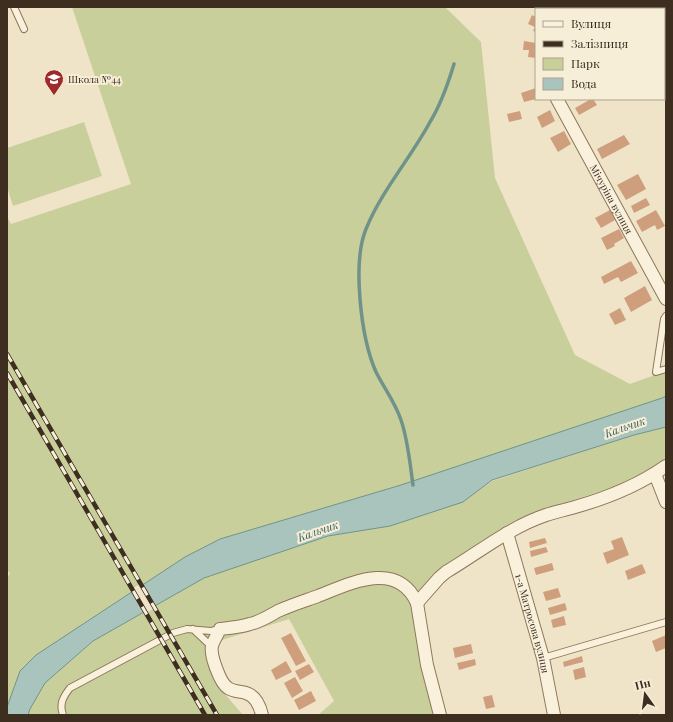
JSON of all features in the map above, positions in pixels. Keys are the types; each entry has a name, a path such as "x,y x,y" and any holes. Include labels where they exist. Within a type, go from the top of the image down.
{"street":[{"name":"Мічуріна вулиця","path":"558,100 666,299"},
{"path":"417,603 442,575 521,525 546,515 576,507 613,494 655,474 666,466"},
{"path":"655,474 666,502"},
{"name":"1-а Матросова вулиця","path":"507,533 543,658 554,715"},
{"path":"262,715 259,705 252,696 248,693 229,689 224,685 216,669 211,646 220,629 250,625 283,609 359,580 385,578 401,584 409,590 417,603 427,665 440,715"}],"lane":[{"path":"14,7 24,29"},
{"path":"666,316 664,320 656,372 666,369"},
{"path":"543,658 666,622"},
{"path":"63,715 61,709 63,697 70,688 173,632 187,629 211,631 220,629"},
{"path":"193,630 211,646"}],"green space":[{"path":"72,7 445,7 481,42 495,178 575,355 630,384 666,371 666,396 401,485 220,539 185,557 36,655 20,671 7,707 7,577 10,574 7,569 7,217 11,224 131,184"},
{"path":"84,122 102,176 13,206 7,187 7,148"},
{"path":"666,427 666,460 660,464 614,487 524,517 449,563 438,573 419,603 439,715 318,715 334,701 289,619 206,645 218,686 243,715 28,715 45,683 93,641 204,578 328,536 390,526 462,502 492,481 634,435"}],"water":[{"name":"Кальчик","path":"666,396 666,427 634,435 492,480 463,502 390,526 328,536 204,578 93,641 45,683 28,715 7,715 7,707 20,671 36,655 185,557 220,539 401,485"}],"pier":[{"path":"140,584 155,608 146,613 132,589"}],"building":[{"path":"532,15 535,16 535,27 528,24"},
{"path":"524,41 535,43 535,58 528,57 529,50 523,50"},
{"path":"535,88 535,99 524,102 521,93"},
{"path":"589,100 594,100 597,105 579,115 575,108"},
{"path":"550,110 555,121 542,128 537,117"},
{"path":"520,111 522,119 509,122 507,114"},
{"path":"564,131 571,144 558,152 550,138"},
{"path":"624,135 630,144 602,159 597,149"},
{"path":"638,174 646,189 626,200 617,185"},
{"path":"646,198 650,205 634,213 631,206"},
{"path":"610,210 615,220 601,228 595,218"},
{"path":"656,210 665,226 657,230 655,225 642,232 636,221"},
{"path":"619,229 624,238 614,244 615,246 607,250 601,238"},
{"path":"631,261 638,273 621,282 618,277 604,284 601,277"},
{"path":"645,286 652,300 631,312 624,298"},
{"path":"620,308 626,320 615,325 609,314"},
{"path":"622,537 629,555 607,564 603,553 614,549 611,541"},
{"path":"545,538 547,543 530,548 529,542"},
{"path":"546,547 548,552 531,557 530,551"},
{"path":"552,563 554,570 536,575 534,568"},
{"path":"642,564 646,573 628,580 625,571"},
{"path":"558,588 561,597 546,601 543,592"},
{"path":"565,603 567,610 550,615 548,608"},
{"path":"564,616 566,625 553,628 551,620"},
{"path":"291,633 306,661 296,666 281,638"},
{"path":"666,635 666,648 656,652 652,641"},
{"path":"471,644 473,653 455,658 453,648"},
{"path":"582,656 583,662 564,667 563,662"},
{"path":"475,659 476,665 459,670 457,663"},
{"path":"286,661 292,672 276,680 271,670"},
{"path":"309,664 314,672 300,680 295,671"},
{"path":"584,667 586,677 575,680 573,670"},
{"path":"295,677 303,691 292,698 284,683"},
{"path":"311,691 316,701 299,710 294,700"},
{"path":"492,695 495,707 486,709 483,697"}],"waterway":[{"path":"413,485 407,444 399,413 376,372 366,340 360,300 360,261 366,229 380,201 414,149 438,108 454,64"}],"railway":[{"path":"7,354 217,715"},
{"path":"7,373 205,715"}],"place":[{"name":"Школа №44","path":"54,96"}]}
